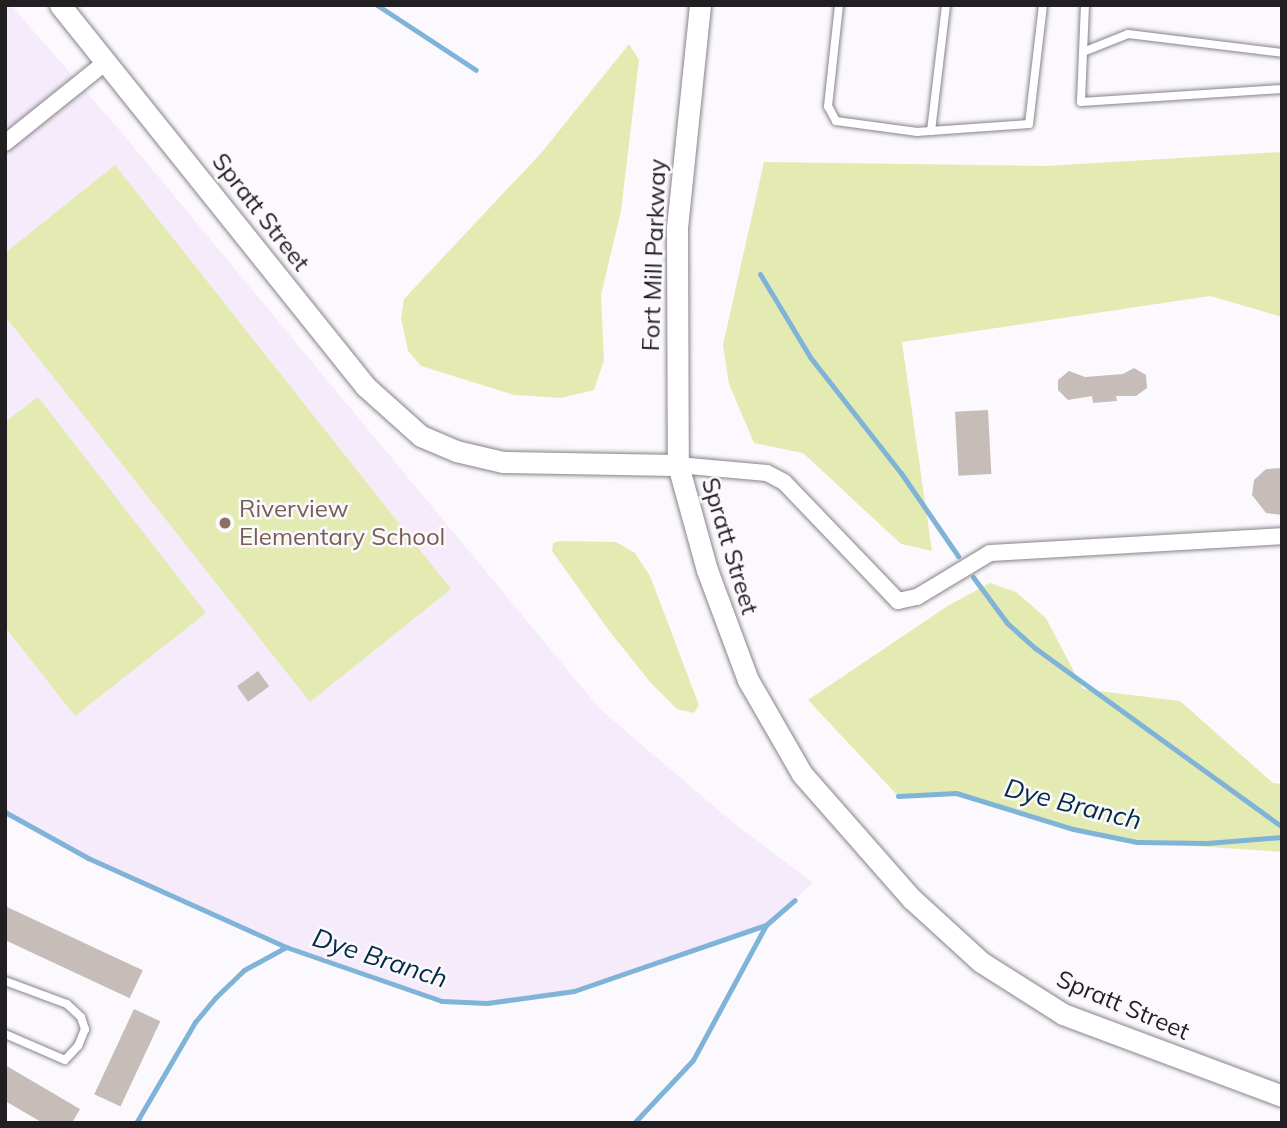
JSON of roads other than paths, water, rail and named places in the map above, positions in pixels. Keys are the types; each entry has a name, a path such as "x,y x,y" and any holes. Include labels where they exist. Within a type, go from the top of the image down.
{"main road":[{"name":"Spratt Street","path":"60,5 365,386 421,436 456,451 503,461 678,465 729,634 773,726 802,774 912,899 981,962 1063,1014 1282,1096"},
{"name":"Fort Mill Parkway","path":"678,465 677,227 700,5"}],"street":[{"path":"5,143 107,61"},
{"path":"678,465 767,473 784,482 898,601 917,597 990,553 1282,536"}],"lane":[{"path":"839,5 828,106 836,121 931,131 1029,124 1043,5"},
{"path":"931,131 946,5"},
{"path":"1085,5 1081,102 1282,89"},
{"path":"1083,52 1128,34 1282,53"},
{"path":"5,981 67,1004 81,1017 85,1029 78,1046 65,1060 5,1034"}],"waterway":[{"path":"377,5 476,70"},
{"path":"760,274 810,357 901,473 958,556"},
{"path":"973,577 1007,623 1035,648 1282,827"},
{"name":"Dye Branch","path":"898,796 956,793 1073,829 1137,842 1207,843 1282,837"},
{"name":"Dye Branch","path":"5,812 88,858 286,947 442,1001 487,1003 574,991 766,925 795,900"},
{"path":"634,1123 693,1060 766,925"},
{"path":"136,1123 195,1022 215,998 244,970 286,947"}],"place":[{"name":"Riverview Elementary School","path":"225,523"}]}
